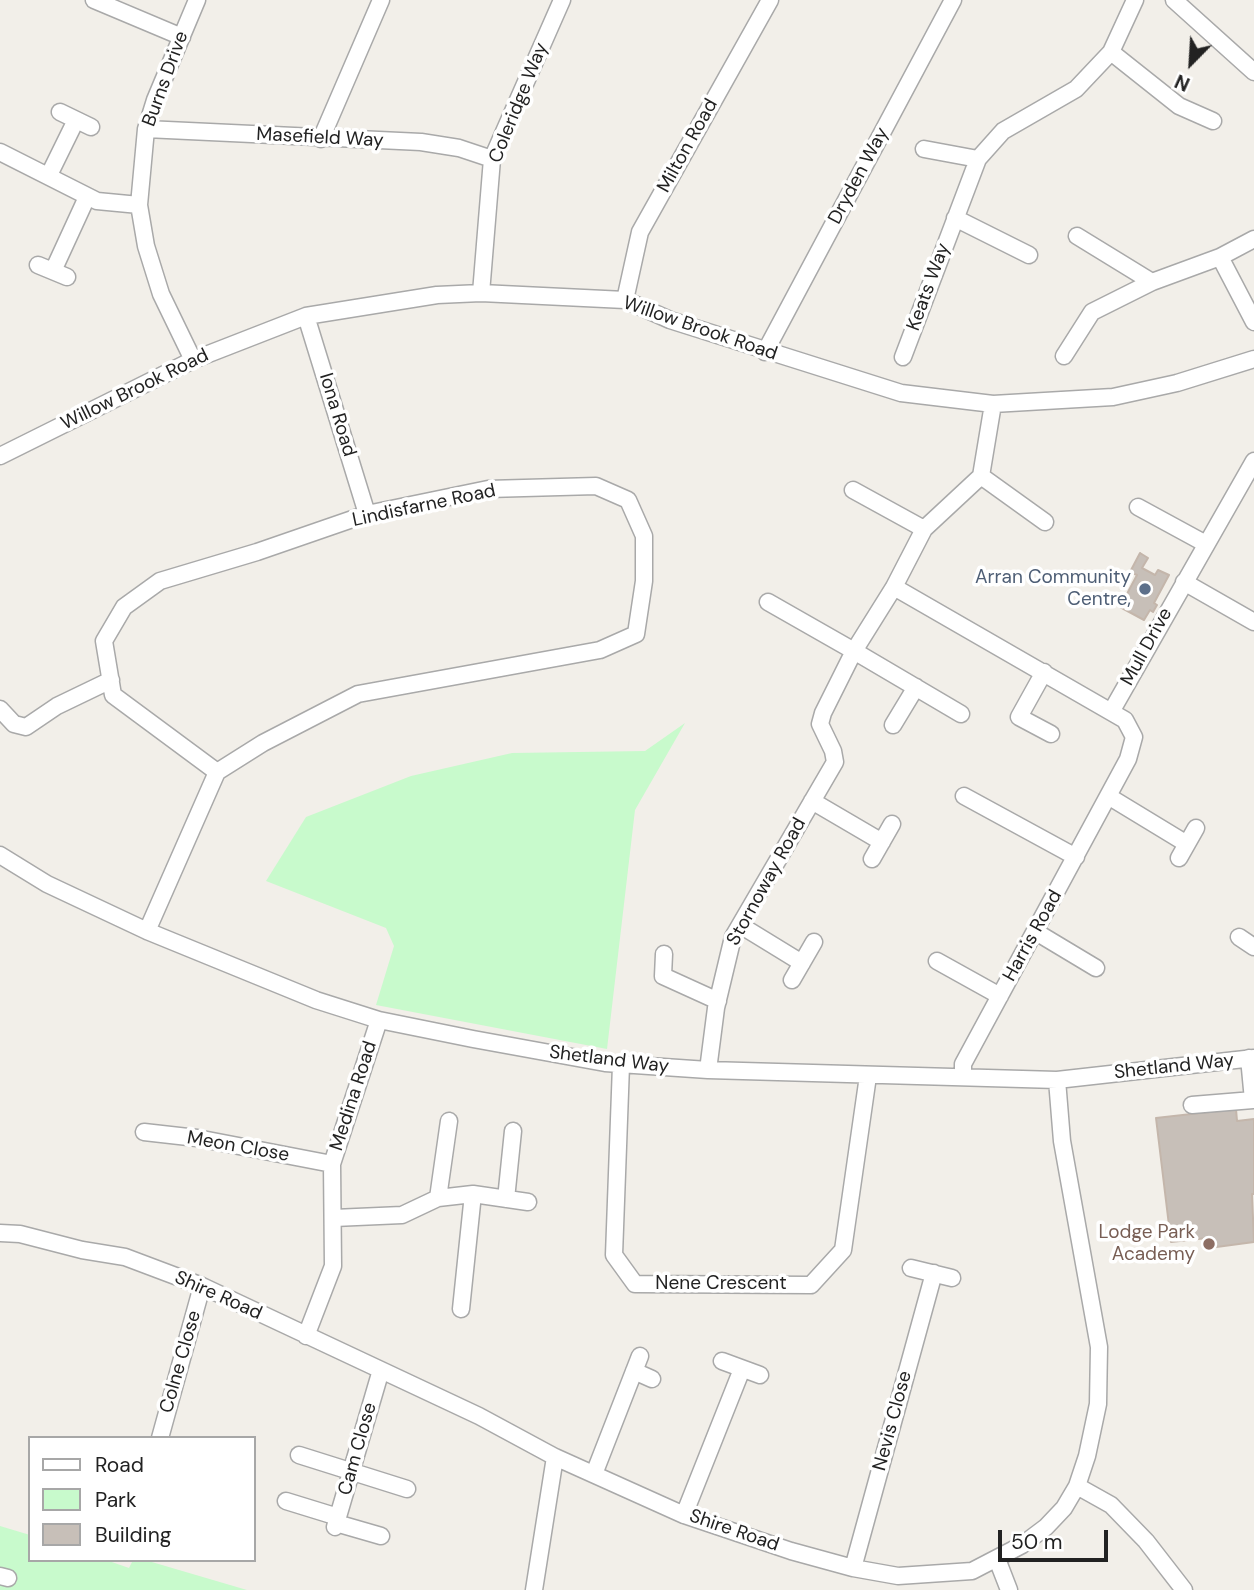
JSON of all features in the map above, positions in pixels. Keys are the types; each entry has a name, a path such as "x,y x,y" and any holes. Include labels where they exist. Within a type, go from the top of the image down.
{"street":[{"path":"94,0 182,37"},
{"name":"Burns Drive","path":"193,360 161,294 146,246 139,205 146,129 155,100 197,0"},
{"path":"321,139 381,0"},
{"name":"Coleridge Way","path":"481,293 492,159 562,0"},
{"name":"Milton Road","path":"625,300 639,232 770,0"},
{"name":"Dryden Way","path":"765,352 953,0"},
{"name":"Keats Way","path":"903,357 978,159 1003,131 1076,89 1111,52 1136,0"},
{"path":"1174,0 1254,72"},
{"path":"1111,52 1179,106 1213,121"},
{"path":"49,175 83,123 60,112"},
{"name":"Masefield Way","path":"146,129 421,142 459,148 492,159"},
{"path":"924,149 978,159"},
{"path":"0,152 97,201 139,205"},
{"path":"53,271 87,197"},
{"name":"Keats Way","path":"955,218 1029,255"},
{"path":"1077,236 1152,282"},
{"path":"1064,356 1092,312 1152,282 1220,257 1254,239"},
{"path":"1220,257 1254,322"},
{"name":"Willow Brook Road","path":"0,456 193,360 306,317 437,295 481,293 625,300 670,320 901,393 993,404 1113,397 1177,383 1254,359"},
{"name":"Iona Road","path":"306,317 367,514"},
{"path":"854,651 894,587 923,529 981,476 993,404"},
{"name":"Mull Drive","path":"1111,712 1253,467"},
{"path":"981,476 1045,522"},
{"name":"Lindisfarne Road","path":"596,486 628,500 644,536 644,581 636,634 600,650 358,694 263,743 217,772 113,695 104,641 124,607 160,581 257,552 367,514 488,489 596,486"},
{"path":"853,490 923,529"},
{"path":"1138,507 1206,544"},
{"path":"1184,582 1254,622"},
{"name":"Harris Road","path":"894,587 1125,720 1134,737 1128,759 963,1064 963,1076"},
{"path":"768,602 788,604 854,651 961,714"},
{"name":"Stornoway Road","path":"708,1070 718,1001 733,937 835,762 833,751 820,724 854,651"},
{"path":"1044,672 1019,717 1051,734"},
{"path":"0,709 13,724 26,727 57,706 111,680"},
{"path":"893,725 916,687"},
{"path":"147,931 217,772"},
{"path":"964,796 1076,857"},
{"path":"1108,796 1183,851 1196,828"},
{"path":"812,801 882,842"},
{"path":"872,859 892,824"},
{"name":"Shetland Way","path":"0,855 47,884 147,931 316,1000 379,1020 473,1040 621,1065 868,1076 1057,1080 1252,1058"},
{"path":"740,925 802,963"},
{"path":"1036,932 1096,968"},
{"path":"1239,937 1254,947"},
{"path":"792,979 814,942"},
{"path":"664,954 663,976 718,1001"},
{"path":"937,961 1000,996"},
{"name":"Medina Road","path":"306,1336 333,1266 332,1164 379,1020"},
{"path":"1192,1105 1254,1100 1252,1058"},
{"name":"Nene Crescent","path":"621,1065 614,1255 635,1284 811,1285 843,1250 868,1076"},
{"name":"Shire Road","path":"0,1233 20,1234 82,1250 125,1257 202,1286 501,1427 555,1457 684,1515 791,1551 853,1568 898,1576 972,1571 1023,1545 1064,1508 1077,1486 1087,1456 1098,1404 1099,1347 1062,1140 1057,1080"},
{"path":"438,1198 449,1121"},
{"path":"506,1199 513,1130"},
{"name":"Meon Close","path":"144,1132 197,1138 332,1164"},
{"path":"461,1309 473,1194"},
{"path":"334,1218 402,1215 438,1198 473,1194 528,1202"},
{"path":"911,1268 952,1278"},
{"name":"Nevis Close","path":"853,1568 934,1273"},
{"name":"Colne Close","path":"161,1436 202,1286"},
{"path":"722,1361 760,1375"},
{"path":"594,1474 637,1364 652,1379"},
{"path":"684,1515 743,1369"},
{"name":"Cam Close","path":"336,1522 381,1370"},
{"path":"299,1455 407,1489"},
{"path":"534,1590 555,1457"},
{"path":"1077,1486 1111,1506 1146,1541 1184,1590"},
{"path":"286,1501 336,1522 381,1536"},
{"path":"998,1559 1009,1590"}],"green space":[{"path":"685,723 635,810 607,1049 376,1005 394,946 386,928 266,881 306,817 411,776 512,753 645,751"},
{"path":"0,1526 28,1534 28,1562 112,1562 129,1568 132,1562 152,1562 247,1590 0,1590"}],"building":[{"name":"Arran Community Centre,","path":"1140,553 1148,558 1142,568 1155,575 1158,570 1169,575 1154,603 1157,605 1144,620 1120,607 1137,575 1130,572"},
{"path":"1236,1109 1237,1121 1254,1119 1254,1242 1209,1248 1207,1238 1171,1242 1156,1118"}],"place":[{"name":"Arran Community Centre,","path":"1145,589"},
{"name":"Lodge Park Academy","path":"1209,1244"}]}
